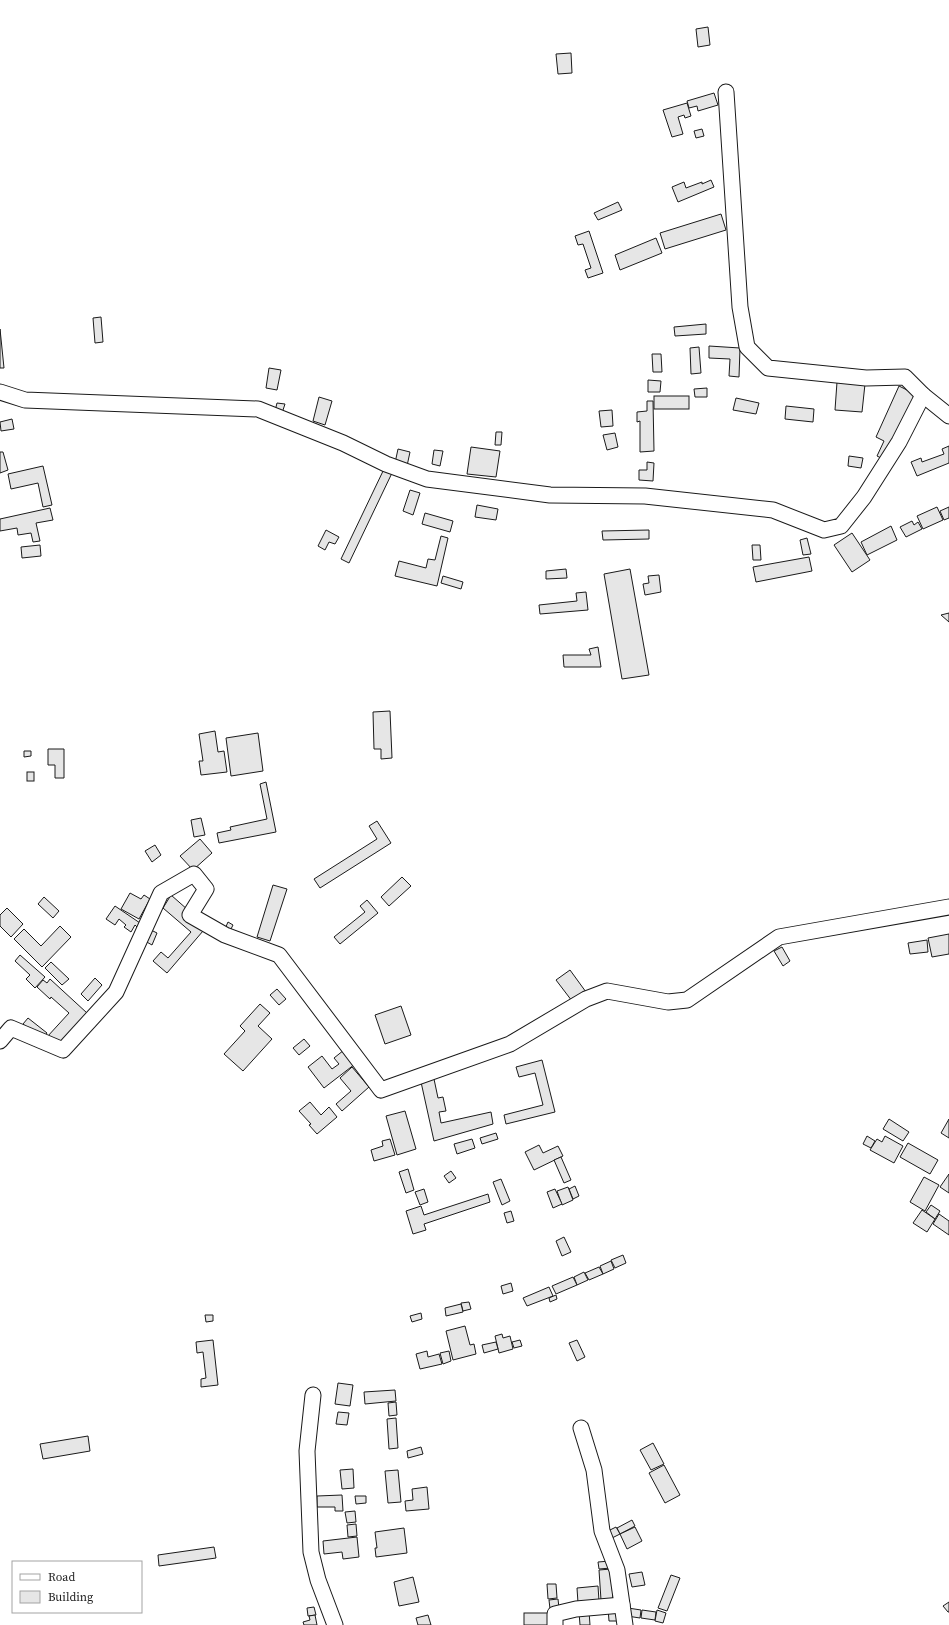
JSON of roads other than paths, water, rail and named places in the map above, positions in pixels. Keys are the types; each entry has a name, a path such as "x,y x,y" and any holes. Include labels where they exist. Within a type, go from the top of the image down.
{"street":[{"path":"726,92 740,307 747,347 768,368 866,378 905,377 923,395 949,416"},
{"path":"0,392 25,400 258,409 343,443 386,464 427,479 550,495 645,496 773,510 824,530 841,526 864,497 899,442 923,395"},
{"path":"0,1042 11,1028 63,1050 116,992 161,893 194,874 206,889 190,915 225,935 279,955 381,1090 510,1044 586,999 607,992 668,1002 687,1000 780,938 949,907"},
{"path":"313,1395 307,1451 311,1552 318,1580 335,1625"},
{"path":"581,1428 594,1470 602,1531 617,1570 626,1625"},
{"path":"555,1625 555,1614 576,1609 622,1605"}]}
